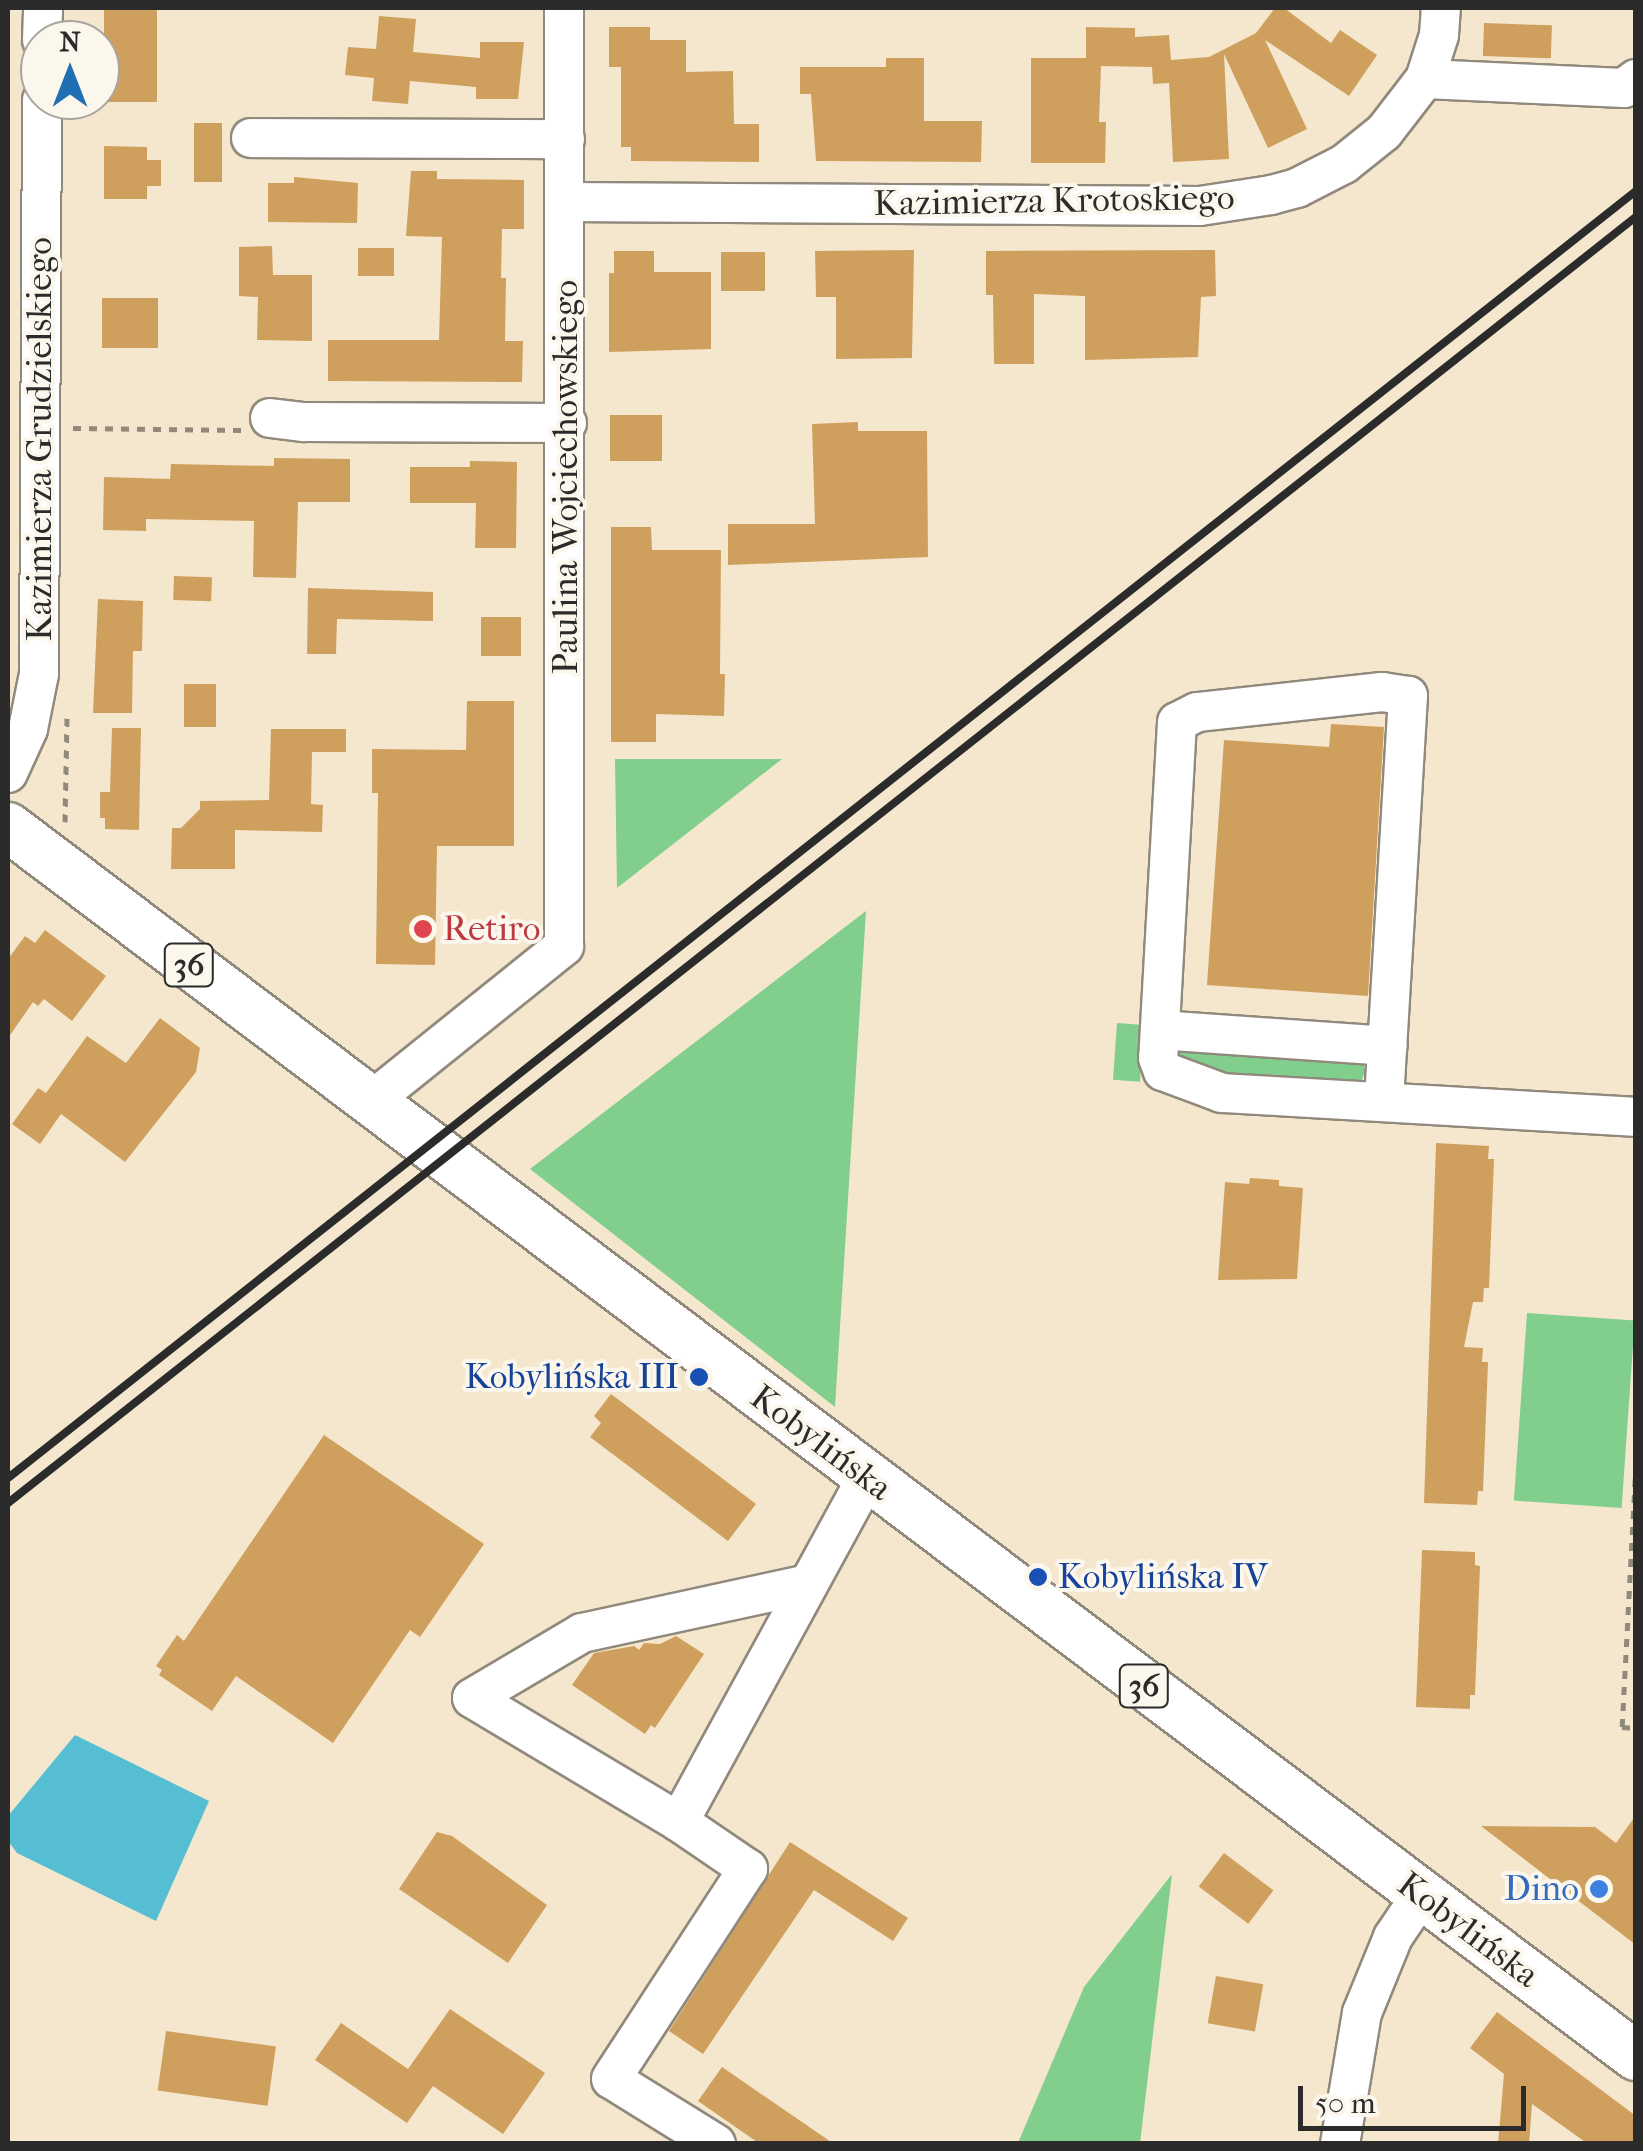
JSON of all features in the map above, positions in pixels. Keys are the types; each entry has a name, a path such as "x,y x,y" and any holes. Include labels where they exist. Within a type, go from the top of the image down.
{"main road":[{"name":"Kobylińska","path":"8,827 1636,2056"}],"street":[{"name":"Paulina Wojciechowskiego","path":"370,1102 564,946 564,8"},
{"name":"Kazimierza Krotoskiego","path":"565,202 1200,206 1297,188 1344,164 1384,132 1425,79 1439,36 1442,8"},
{"path":"1425,79 1624,88 1636,79"},
{"name":"Kazimierza Grudzielskiego","path":"8,773 28,729 39,674 42,120"},
{"path":"251,138 565,140"},
{"path":"270,418 304,422 566,423"},
{"path":"1384,1100 1408,696 1382,692 1197,712 1178,722 1158,1058 1163,1071 1222,1093 1636,1118"},
{"path":"1160,1030 1387,1046"},
{"path":"678,1822 866,1476"},
{"path":"716,2144 611,2080 748,1869 678,1822 472,1698 582,1632 808,1584"},
{"path":"1340,2144 1362,2013 1393,1936 1422,1894"}],"path":[{"path":"64,428 242,430 270,418"},
{"path":"1636,1463 1622,1728 1636,1728"}],"green space":[{"path":"615,759 782,759 617,888"},
{"path":"866,911 835,1407 530,1169"},
{"path":"1117,1023 1144,1025 1140,1082 1113,1080"},
{"path":"1181,1050 1363,1062 1365,1071 1361,1083 1201,1080 1177,1060"},
{"path":"1527,1313 1635,1321 1622,1508 1514,1501"},
{"path":"1172,1874 1140,2143 1018,2143 1084,1987"}],"water":[{"path":"75,1735 209,1801 156,1921 17,1853 8,1841 8,1816"}],"building":[{"path":"104,8 157,8 157,102 120,102 120,20 104,20"},
{"path":"1275,8 1284,8 1331,43 1340,30 1377,55 1349,96 1265,40 1307,129 1268,148 1224,54 1229,159 1173,162 1169,83 1153,84 1152,67 1101,66 1099,122 1106,122 1105,163 1031,163 1031,58 1086,58 1086,27 1135,28 1135,37 1169,35 1171,60 1209,57 1256,33"},
{"path":"379,16 416,19 413,52 480,58 480,42 524,42 518,99 476,99 476,87 410,81 408,104 372,101 374,78 345,75 348,47 376,49"},
{"path":"1484,23 1552,25 1551,58 1483,56"},
{"path":"609,27 650,27 650,40 686,40 686,72 733,71 734,124 759,124 759,162 631,161 631,147 621,147 621,67 609,67"},
{"path":"886,58 924,58 924,121 982,121 981,162 816,161 811,94 800,94 800,67 886,67"},
{"path":"194,123 222,123 222,182 194,182"},
{"path":"104,146 147,147 147,160 161,160 161,186 147,186 147,199 104,199"},
{"path":"411,171 437,171 437,179 524,180 524,229 502,229 501,278 506,278 505,341 523,341 522,382 328,381 328,340 439,340 442,237 406,236"},
{"path":"294,177 358,183 357,223 268,222 268,183 294,183"},
{"path":"272,246 273,275 312,275 312,341 257,340 258,297 239,296 239,247"},
{"path":"358,248 394,248 394,276 358,276"},
{"path":"914,250 912,358 836,359 836,297 816,297 815,251"},
{"path":"1215,250 1216,296 1201,297 1198,357 1085,360 1085,296 1034,294 1034,364 994,364 993,295 986,295 986,251"},
{"path":"614,251 654,251 654,272 711,272 711,349 609,352 609,273 614,273"},
{"path":"721,252 765,252 765,291 721,291"},
{"path":"102,298 158,298 158,348 102,348"},
{"path":"610,415 662,415 662,461 610,461"},
{"path":"858,422 858,431 927,431 928,557 728,565 728,524 815,524 812,424"},
{"path":"274,458 350,459 350,502 298,502 296,578 253,577 254,521 146,519 146,531 103,530 104,477 170,479 171,464 274,466"},
{"path":"470,461 517,462 516,548 475,548 476,503 410,503 410,467 470,467"},
{"path":"611,527 651,527 652,550 721,550 720,674 725,674 724,716 656,714 656,742 611,742"},
{"path":"174,576 212,577 211,601 173,600"},
{"path":"308,588 433,592 433,621 337,619 336,654 307,654"},
{"path":"98,599 143,601 142,651 133,651 132,713 93,713"},
{"path":"481,617 521,617 521,656 481,656"},
{"path":"184,684 216,684 216,727 184,727"},
{"path":"467,701 514,701 514,846 437,846 435,965 376,964 378,793 372,793 372,749 466,750"},
{"path":"1331,724 1384,727 1368,996 1207,985 1224,740 1329,747"},
{"path":"112,728 141,728 139,830 105,829 105,818 100,818 100,792 110,792"},
{"path":"271,729 346,729 346,752 312,752 311,804 323,805 322,832 235,830 235,869 171,869 172,828 181,828 200,809 200,801 269,800"},
{"path":"45,930 106,976 72,1021 44,999 38,1006 33,1002 8,1038 8,959 25,936 35,943"},
{"path":"160,1018 200,1048 196,1072 125,1162 61,1114 40,1144 12,1124 38,1088 46,1093 87,1036 126,1063"},
{"path":"1436,1143 1489,1146 1488,1159 1494,1159 1489,1288 1484,1288 1483,1302 1473,1302 1464,1347 1483,1348 1482,1362 1488,1362 1483,1491 1478,1491 1477,1505 1424,1503"},
{"path":"1250,1178 1279,1180 1279,1186 1303,1188 1297,1279 1218,1280 1225,1182 1249,1184"},
{"path":"611,1394 756,1504 728,1541 590,1437 601,1423 594,1416"},
{"path":"324,1435 484,1544 420,1637 410,1630 333,1743 236,1676 212,1711 159,1675 162,1670 156,1666 177,1635 184,1641"},
{"path":"1422,1550 1475,1552 1475,1565 1480,1566 1475,1695 1470,1695 1470,1709 1416,1707"},
{"path":"676,1636 704,1654 655,1728 651,1725 645,1734 572,1685 594,1653 634,1646 639,1650 644,1643 660,1644"},
{"name":"Dino","path":"1636,1815 1636,1945 1481,1826 1595,1827 1616,1843"},
{"path":"437,1832 452,1836 547,1905 508,1963 399,1889"},
{"path":"790,1842 908,1918 893,1941 814,1890 703,2054 669,2031"},
{"path":"1224,1853 1274,1890 1248,1924 1199,1887"},
{"path":"1216,1976 1263,1984 1255,2032 1208,2023"},
{"path":"450,2009 545,2073 503,2134 433,2086 407,2123 315,2060 341,2023 408,2069"},
{"path":"1497,2012 1636,2116 1636,2144 1588,2144 1532,2104 1529,2144 1498,2144 1504,2074 1470,2048"},
{"path":"166,2031 276,2046 268,2106 158,2090"},
{"path":"722,2067 834,2144 760,2144 698,2101"}],"railway":[{"path":"8,1478 1636,191"},
{"path":"8,1503 1636,217"}],"place":[{"name":"Retiro","path":"423,929"},
{"name":"Kobylińska III","path":"699,1377"},
{"name":"Kobylińska IV","path":"1038,1577"},
{"name":"Dino","path":"1599,1889"}]}
